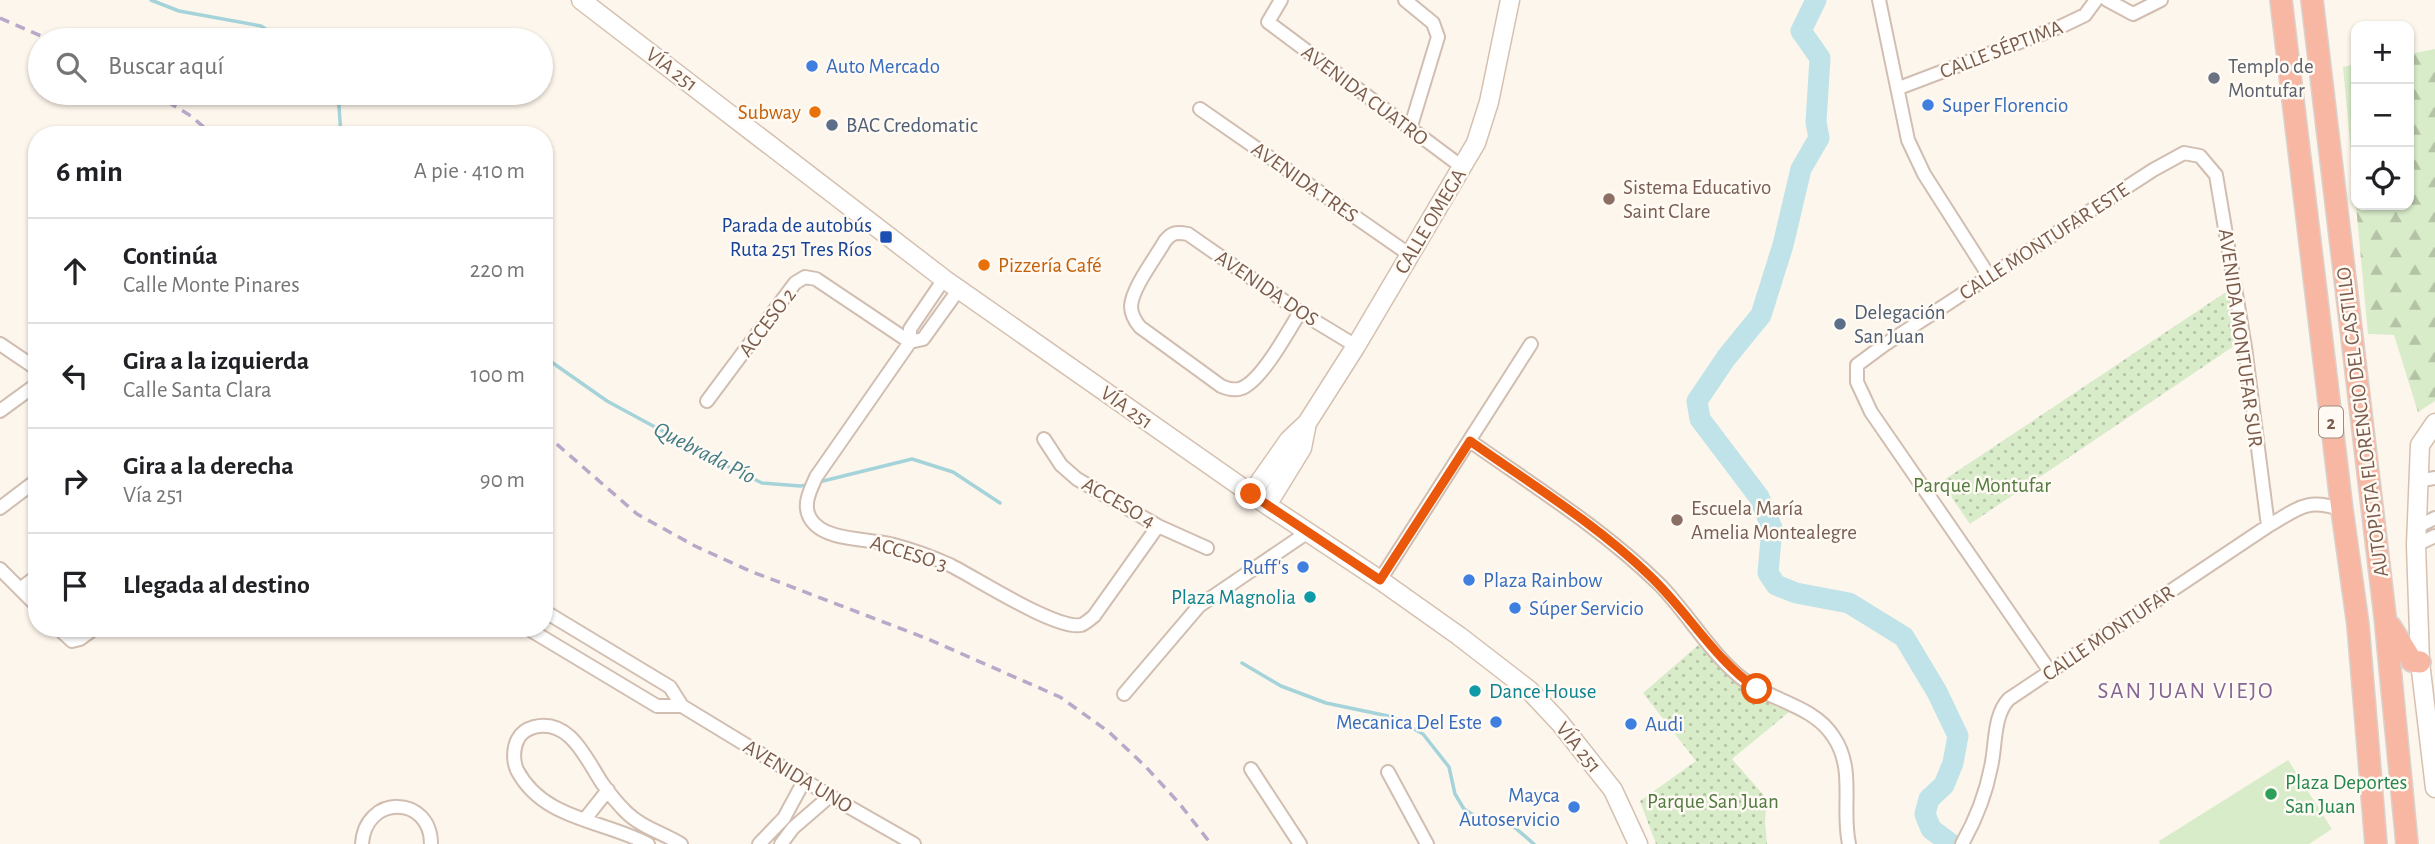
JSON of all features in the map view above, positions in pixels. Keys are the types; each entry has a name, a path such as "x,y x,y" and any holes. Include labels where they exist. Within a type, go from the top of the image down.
{"highway":[{"name":"AUTOPISTA FLORENCIO DEL CASTILLO","path":"2281,0 2358,625 2376,844"},
{"name":"AUTOPISTA FLORENCIO DEL CASTILLO","path":"2312,0 2385,616 2407,844"},
{"path":"2385,616 2412,661 2420,662"}],"main road":[{"name":"VÍA 251","path":"581,0 951,284 1251,494 1380,580 1529,690 1560,723 1613,790 1638,844"},
{"name":"CALLE OMEGA","path":"1251,494 1289,440 1307,423 1462,167 1483,124 1510,0"},
{"name":"CALLE OMEGA","path":"1267,505 1302,448 1307,423"},
{"path":"2435,423 2420,445 2426,480 2416,536 2420,662 2435,788"}],"street":[{"name":"AVENIDA CUATRO","path":"1281,0 1268,22 1462,167"},
{"path":"1405,0 1433,23 1438,37 1410,129"},
{"path":"1879,0 1908,140 1924,174 1989,276"},
{"name":"CALLE SÉPTIMA","path":"1899,89 2062,26 2085,15 2096,0"},
{"path":"2107,0 2133,14 2161,0"},
{"name":"AVENIDA TRES","path":"1200,109 1410,255"},
{"name":"CALLE MONTUFAR ESTE","path":"2049,670 1871,412 1857,382 1857,365 1989,276 2173,158 2184,153 2200,156"},
{"name":"AVENIDA MONTUFAR SUR","path":"2200,156 2216,175 2247,360 2268,526"},
{"name":"AVENIDA DOS","path":"1300,312 1273,356 1250,384 1230,390 1139,327 1131,307 1134,295 1165,241 1170,234 1177,232 1188,234 1300,312 1356,346"},
{"name":"ACCESO 2","path":"707,401 796,283 805,278 816,279 910,342"},
{"name":"ACCESO 3","path":"951,284 923,338 910,342 816,477 806,510 810,520 831,534 891,544 939,560 978,578 1046,618 1069,625 1082,625 1094,616 1158,526"},
{"path":"0,344 28,363"},
{"path":"1380,580 1531,344"},
{"path":"0,411 28,391"},
{"name":"ACCESO 4","path":"1044,439 1061,465 1077,479 1158,526 1208,548"},
{"path":"1470,441 1614,543 1662,588 1742,679 1757,689 1805,711 1832,734 1846,762 1845,827 1849,844"},
{"path":"0,508 28,487"},
{"name":"CALLE MONTUFAR","path":"1962,844 1991,769 2004,704 2049,670 2107,635 2302,506 2322,503 2342,510"},
{"path":"2416,536 2435,518"},
{"path":"1124,694 1199,606 1308,532"},
{"path":"2416,536 2435,536"},
{"path":"0,569 28,597"},
{"path":"20,589 28,583"},
{"name":"AVENIDA UNO","path":"553,616 670,687 682,706 914,844"},
{"name":"AVENIDA UNO","path":"542,637 657,706 682,706"},
{"path":"649,844 545,803 530,789 516,768 514,750 518,738 527,729 544,724 559,728 582,751 625,811 637,821 677,843"},
{"path":"1251,769 1300,844"},
{"path":"1388,772 1427,844"},
{"path":"766,842 784,818 804,780"},
{"path":"585,819 608,790"},
{"path":"781,844 793,828 830,796"},
{"path":"362,844 363,831 370,818 391,807 404,807 423,818 430,829 431,844"}],"green space":[{"path":"2435,49 2435,401 2418,412 2394,335 2368,334 2356,210 2414,210 2414,53"},
{"path":"2351,65 2351,152 2343,67"},
{"name":"Parque Montufar","path":"2232,288 2237,344 1970,524 1941,482"},
{"name":"Parque San Juan","path":"1703,641 1721,663 1751,691 1789,712 1732,759 1767,799 1767,844 1656,844 1640,801 1696,761 1643,693"},
{"name":"Plaza Deportes San Juan","path":"2288,760 2332,829 2309,844 2160,844 2159,841"}],"waterway":[{"name":"Quebrada Pío","path":"151,0 179,11 264,28"},
{"path":"1816,0 1801,31 1820,58 1816,122 1819,138 1801,169 1783,245 1761,315 1726,358 1697,401 1700,419 1759,497 1772,528 1768,573 1776,585 1796,593 1849,603 1904,637 1937,692 1958,736 1953,763 1944,785 1929,799 1925,814 1931,829 1951,844"},
{"name":"Quebrada Pío","path":"339,105 340,126"},
{"name":"Quebrada Pío","path":"553,363 607,401 762,483 808,485"},
{"name":"Quebrada Pío","path":"819,482 912,459 953,472 1000,503"},
{"name":"Quebrada Pío","path":"1242,663 1281,686 1326,703 1393,717 1423,734 1449,767 1455,794 1464,809 1481,820 1513,826 1534,844"}],"railway":[{"path":"0,18 28,30"},
{"path":"173,105 203,126"},
{"path":"553,441 637,514 695,546 750,571 928,639 1060,697 1109,732 1146,767 1211,844"}],"place":[{"name":"Auto Mercado","path":"812,66"},
{"name":"Templo de Montufar","path":"2214,78"},
{"name":"Super Florencio","path":"1928,105"},
{"name":"Subway","path":"815,112"},
{"name":"BAC Credomatic","path":"832,125"},
{"name":"Sistema Educativo Saint Clare","path":"1609,199"},
{"name":"Parada de autobús Ruta 251 Tres Ríos","path":"886,237"},
{"name":"Pizzería Café","path":"984,265"},
{"name":"Delegación San Juan","path":"1840,324"},
{"name":"Escuela María Amelia Montealegre","path":"1677,520"},
{"name":"Ruff's","path":"1303,567"},
{"name":"Plaza Rainbow","path":"1469,580"},
{"name":"Plaza Magnolia","path":"1310,597"},
{"name":"Súper Servicio","path":"1515,608"},
{"name":"Dance House","path":"1475,691"},
{"name":"Mecanica Del Este","path":"1496,722"},
{"name":"Audi","path":"1631,724"},
{"name":"Plaza Deportes San Juan","path":"2271,794"},
{"name":"Mayca Autoservicio","path":"1574,807"}],"district":[{"name":"SAN JUAN VIEJO","path":"2186,690"}],"route":[{"path":"1251,494 1380,580 1470,441 1614,543 1662,588 1731,669 1757,689"}]}
